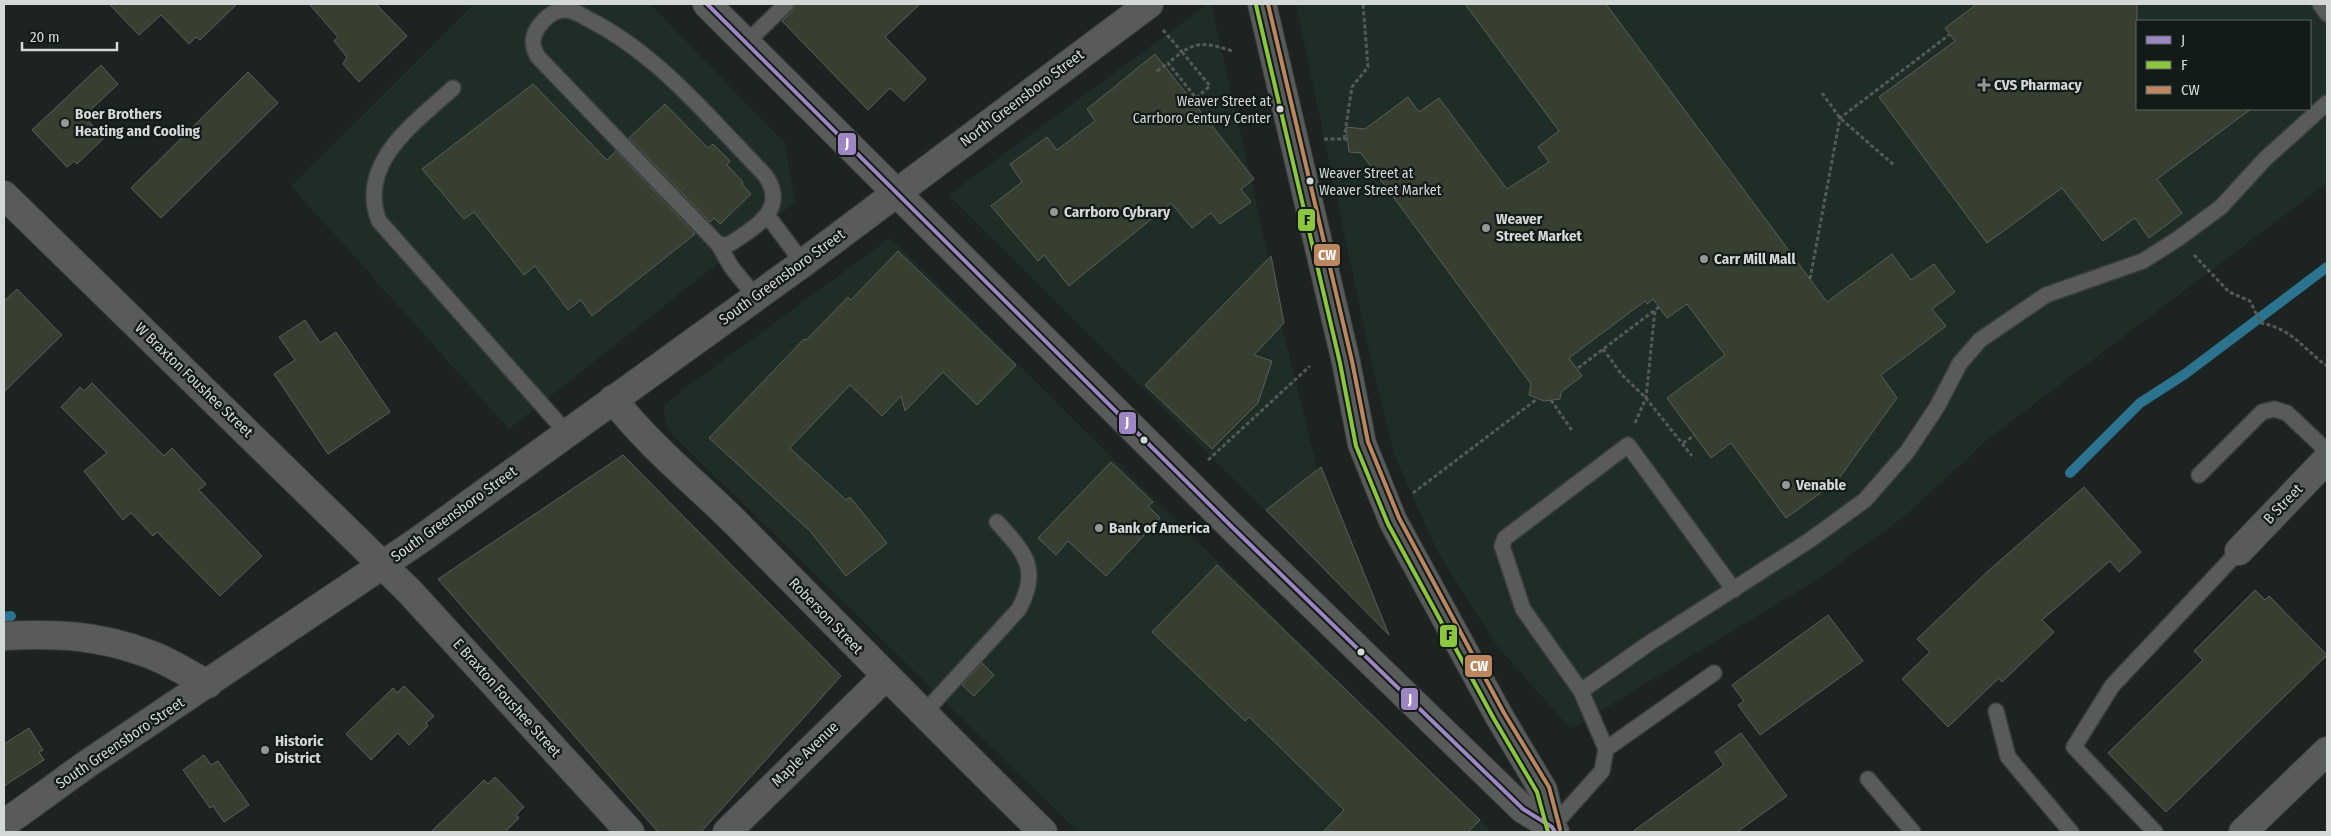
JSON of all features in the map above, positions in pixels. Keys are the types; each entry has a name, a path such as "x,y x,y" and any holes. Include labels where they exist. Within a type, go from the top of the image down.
{"street":[{"path":"707,4 1232,527 1523,809 1551,830"},
{"name":"North Greensboro Street","path":"896,191 1149,4"},
{"path":"1262,4 1346,362 1362,444 1393,521 1499,716 1543,790 1551,830"},
{"name":"South Greensboro Street","path":"4,824 87,764 383,566 566,432 803,263 896,191"},
{"name":"W Braxton Foushee Street","path":"4,195 383,566"},
{"name":"Roberson Street","path":"613,399 636,428 736,523 885,677 1043,832"},
{"name":"B Street","path":"2239,551 2327,458"},
{"name":"E Braxton Foushee Street","path":"383,566 409,591 630,832"},
{"path":"4,636 52,633 113,642 151,654 208,684"},
{"name":"Maple Avenue","path":"727,832 885,677"},
{"path":"2243,832 2327,751"}],"lane":[{"path":"746,43 786,4"},
{"path":"2320,4 2327,14"},
{"path":"718,244 727,245 733,242 767,215 772,208 774,196 771,184 765,175 658,66 613,32 573,11 554,8 541,24 532,40 538,57 718,244 732,268 755,296"},
{"path":"454,88 401,136 386,156 373,184 374,210 378,221 566,432"},
{"path":"1581,690 1648,644 1734,590 1865,500 1907,452 1936,407 1960,363 1980,340 2046,295 2143,261 2179,238 2221,207 2265,159 2327,103"},
{"path":"767,215 803,263"},
{"path":"2199,475 2262,412 2274,409 2287,413 2327,451"},
{"path":"1551,830 1602,771 1606,750 1581,690 1523,610 1502,542 1628,445 1734,590"},
{"path":"923,714 1020,609 1027,594 1030,572 1026,558 1022,550 997,522"},
{"path":"2155,832 2074,747 2112,686 2239,551"},
{"path":"1606,750 1714,673"},
{"path":"1996,711 2008,757 2071,832"},
{"path":"1868,779 1913,832"}],"path":[{"path":"1321,139 1345,139 1352,87 1368,67 1363,4"},
{"path":"1161,27 1210,86 1196,98 1168,63"},
{"path":"1810,279 1840,118 1949,35"},
{"path":"1158,71 1189,47 1203,44 1232,51"},
{"path":"1822,93 1840,118 1895,166"},
{"path":"2179,238 2229,292 2250,301 2261,323 2283,329 2294,335 2327,366"},
{"path":"1578,368 1659,307"},
{"path":"1628,445 1646,398 1655,310"},
{"path":"1603,348 1622,375 1646,398 1692,456"},
{"path":"1207,462 1310,366"},
{"path":"1406,498 1537,399"},
{"path":"1551,400 1573,432"},
{"path":"1682,443 1694,435"}],"shaded area":[{"path":"474,4 650,4 785,143 795,202 509,429 291,186"},
{"path":"1208,4 1211,4 1254,192 1282,326 1316,465 1374,619 949,195"},
{"name":"Carr Mill Mall","path":"1296,4 2327,4 2327,183 1988,439 1907,514 1821,577 1571,729 1497,646 1437,551 1394,454 1372,365"},
{"path":"890,238 1492,832 1078,832 668,430 664,417 665,405 676,395"}],"building":[{"path":"109,4 237,4 200,40 196,37 189,44 161,15 139,35"},
{"path":"309,4 376,4 407,36 359,82 343,64 347,57 334,41 338,37"},
{"path":"795,4 920,4 885,37 926,79 904,101 890,88 868,110 782,21 793,10"},
{"name":"Carr Mill Mall","path":"1465,4 1606,4 1827,302 1892,254 1911,280 1934,264 1955,292 1932,309 1946,326 1881,375 1897,398 1837,481 1786,518 1731,443 1711,458 1667,398 1725,355 1687,304 1667,318 1653,299 1647,304 1645,301 1569,358 1582,376 1561,392 1560,399 1544,401 1529,395 1531,384 1361,153 1349,152 1346,127 1365,129 1408,97 1419,112 1439,98 1507,189 1549,162 1538,147 1559,131"},
{"path":"1977,4 2137,4 2136,110 2250,110 2157,179 2182,213 2149,238 2135,218 2103,241 2062,188 1987,243 1879,97 1955,41 1945,28"},
{"path":"1155,54 1254,179 1241,189 1251,202 1220,224 1211,213 1192,228 1171,203 1069,286 1044,255 1038,261 991,206 1022,182 1010,164 1047,137 1057,150 1095,121 1087,109"},
{"name":"Boer Brothers Heating and Cooling","path":"101,65 118,84 84,116 104,138 77,164 74,161 67,167 32,130"},
{"path":"248,72 278,103 161,218 131,188"},
{"path":"533,84 607,160 616,151 695,234 592,316 581,300 568,310 535,266 524,275 474,212 464,219 422,169"},
{"path":"665,104 708,148 713,144 730,161 727,165 751,194 720,224 714,218 710,222 629,138"},
{"path":"898,251 1016,365 977,405 943,372 905,411 901,396 882,416 850,385 790,448 846,500 850,497 887,543 846,576 810,531 709,438 804,339 806,340 848,297 851,300"},
{"path":"1271,256 1284,323 1254,355 1272,361 1258,403 1212,449 1145,385"},
{"path":"17,289 62,335 4,392 4,301"},
{"path":"305,320 320,343 336,332 390,412 328,454 274,374 295,360 279,337"},
{"path":"92,383 164,456 172,448 206,484 199,490 262,556 220,596 157,532 153,536 131,513 123,520 84,471 107,453 61,407 80,387 84,391"},
{"path":"623,455 841,676 701,832 658,832 438,579"},
{"name":"Bank of America","path":"1111,462 1153,502 1148,506 1160,518 1106,576 1068,541 1056,555 1038,538"},
{"path":"1321,467 1389,635 1266,510"},
{"path":"2084,487 2141,552 2119,572 2110,561 2042,620 2054,632 2002,682 1999,678 1948,727 1902,679 1930,652 1917,639 1987,572"},
{"path":"1217,565 1480,820 1468,832 1323,832 1344,810 1249,717 1245,721 1152,632"},
{"path":"2255,590 2265,600 2269,596 2327,655 2166,812 2108,753 2203,660 2194,651"},
{"path":"1828,615 1863,661 1760,735 1738,705 1744,701 1732,685"},
{"path":"982,663 994,675 974,696 962,685"},
{"path":"404,686 434,716 426,723 428,726 409,745 398,733 371,760 346,734 393,688 397,693"},
{"path":"29,728 43,750 39,752 44,760 4,786 4,744"},
{"path":"1741,733 1787,796 1737,832 1632,832 1724,765 1715,752"},
{"path":"204,755 211,765 218,761 249,805 224,822 213,806 210,808 183,770"},
{"path":"495,777 524,807 516,815 519,818 505,832 431,832 484,780 488,784"}],"waterway":[{"path":"2070,473 2140,403 2185,374 2327,267"},
{"path":"4,617 11,616"}],"transit line":[{"name":"J","path":"707,4 1232,527 1523,809 1552,827 1555,832"},
{"name":"CW","path":"1268,4 1352,361 1368,442 1399,518 1504,713 1549,787 1560,829"},
{"name":"F","path":"1256,5 1340,363 1356,446 1388,524 1494,719 1537,792 1548,832"}],"place":[{"name":"CVS Pharmacy","path":"1984,85"},
{"name":"Weaver Street at Carrboro Century Center","path":"1280,109"},
{"name":"Boer Brothers Heating and Cooling","path":"65,123"},
{"name":"Weaver Street at Weaver Street Market","path":"1310,181"},
{"name":"Carrboro Cybrary","path":"1054,212"},
{"name":"Weaver Street Market","path":"1486,228"},
{"name":"Carr Mill Mall","path":"1704,259"},
{"name":"Venable","path":"1786,485"},
{"name":"Bank of America","path":"1099,528"},
{"name":"Historic District","path":"265,750"}]}
